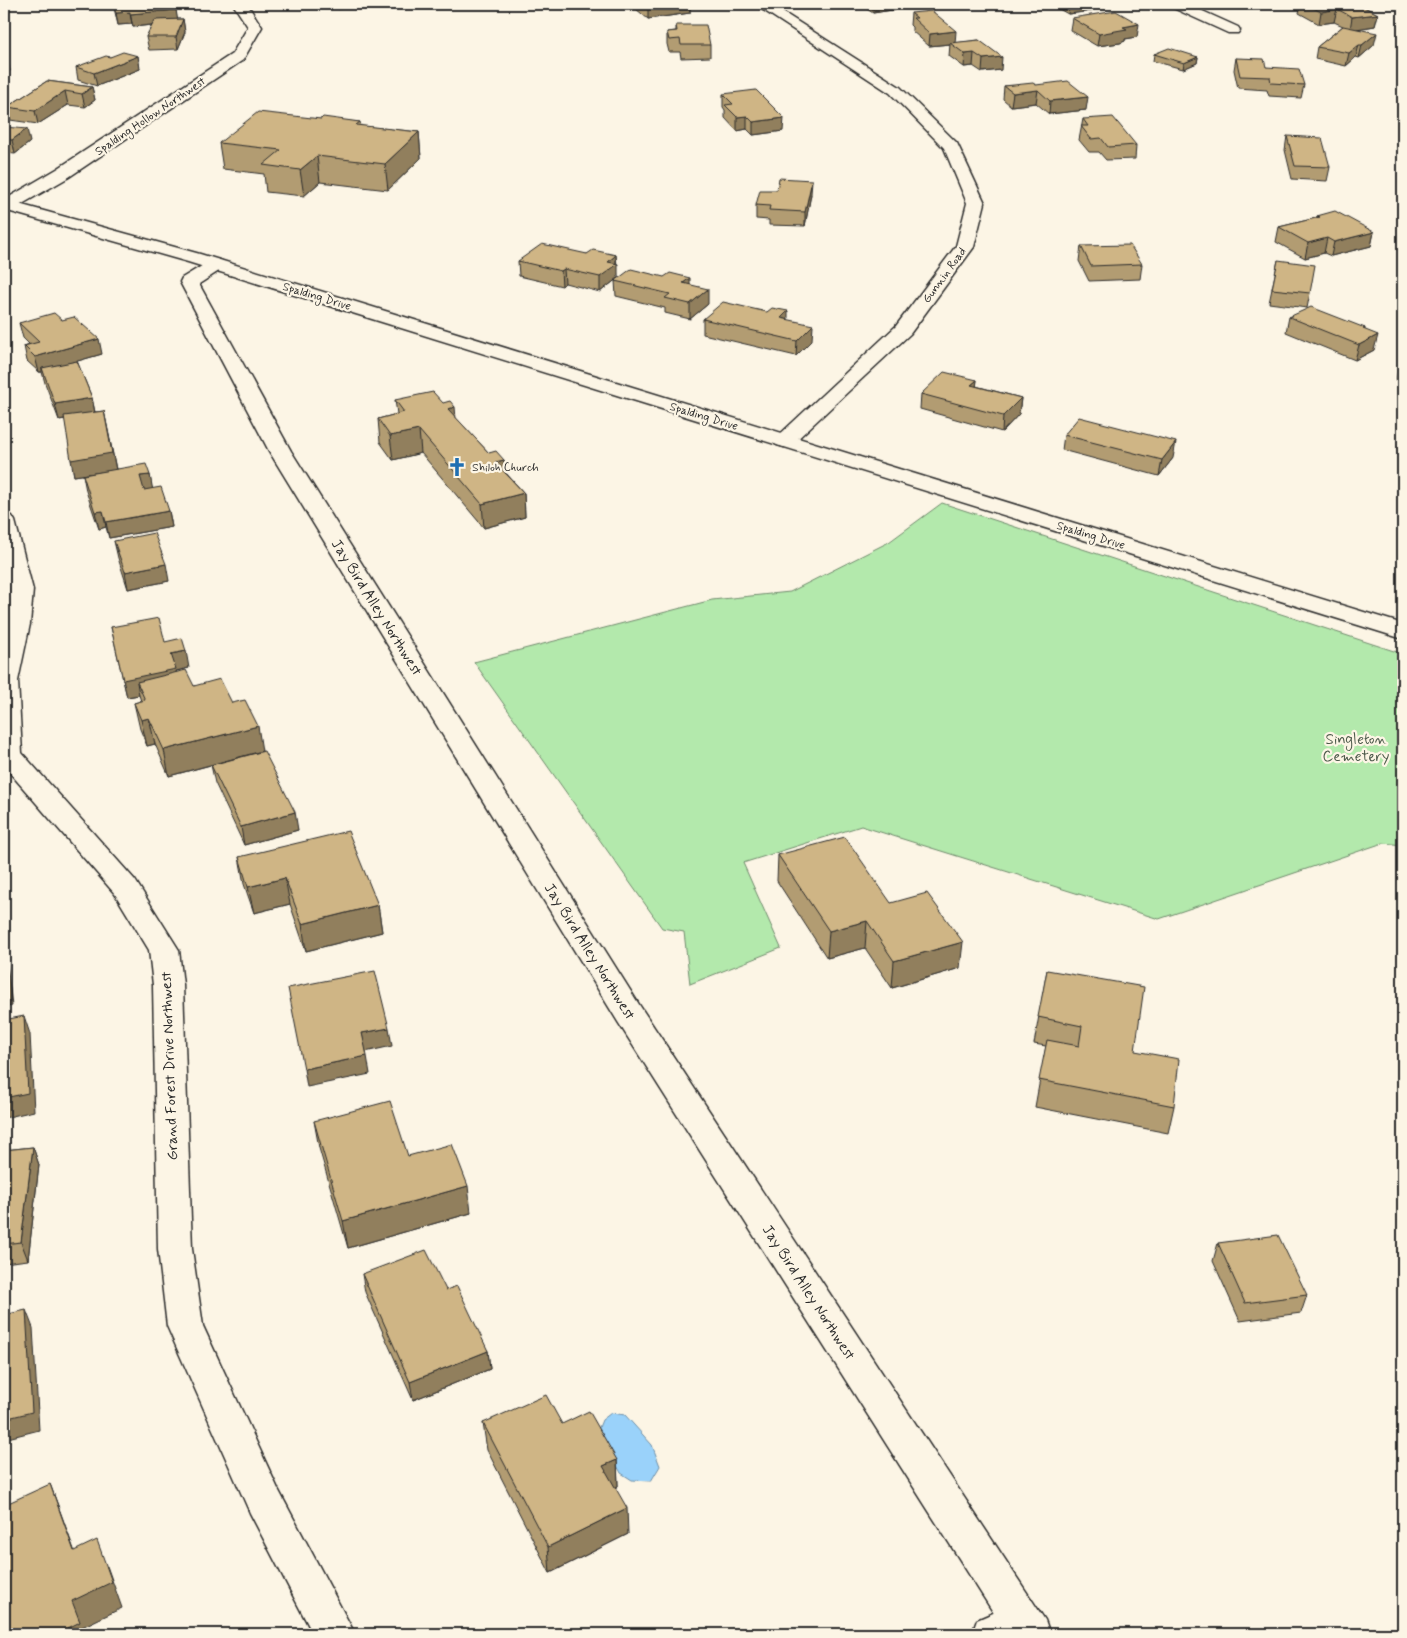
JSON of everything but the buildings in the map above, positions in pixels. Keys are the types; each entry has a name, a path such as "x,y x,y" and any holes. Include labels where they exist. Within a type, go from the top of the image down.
{"street":[{"name":"Spalding Hollow Northwest","path":"5,206 63,173 238,57 255,27 240,4"},
{"name":"Gunnin Road","path":"761,4 895,90 951,146 976,203 965,247 903,330 784,441"},
{"path":"1176,4 1233,30"},
{"name":"Spalding Drive","path":"5,206 216,265 1403,632"},
{"name":"Jay Bird Alley Northwest","path":"216,265 189,282 280,451 1014,1630"},
{"name":"Grand Forest Drive Northwest","path":"4,521 14,557 20,590 18,624 5,681 6,755 125,887 164,950 168,985 175,1249 185,1326 264,1501 335,1634"}],"green space":[{"name":"Singleton Cemetery","path":"942,503 1403,654 1403,845 1383,843 1159,919 861,826 743,863 781,948 690,984 684,932 662,928 474,662 712,600 790,592 889,542"}],"water":[{"path":"611,1413 625,1415 652,1445 660,1466 651,1481 632,1480 621,1473 598,1430 602,1420"}],"place":[{"name":"Shiloh Church","path":"457,467"}]}
